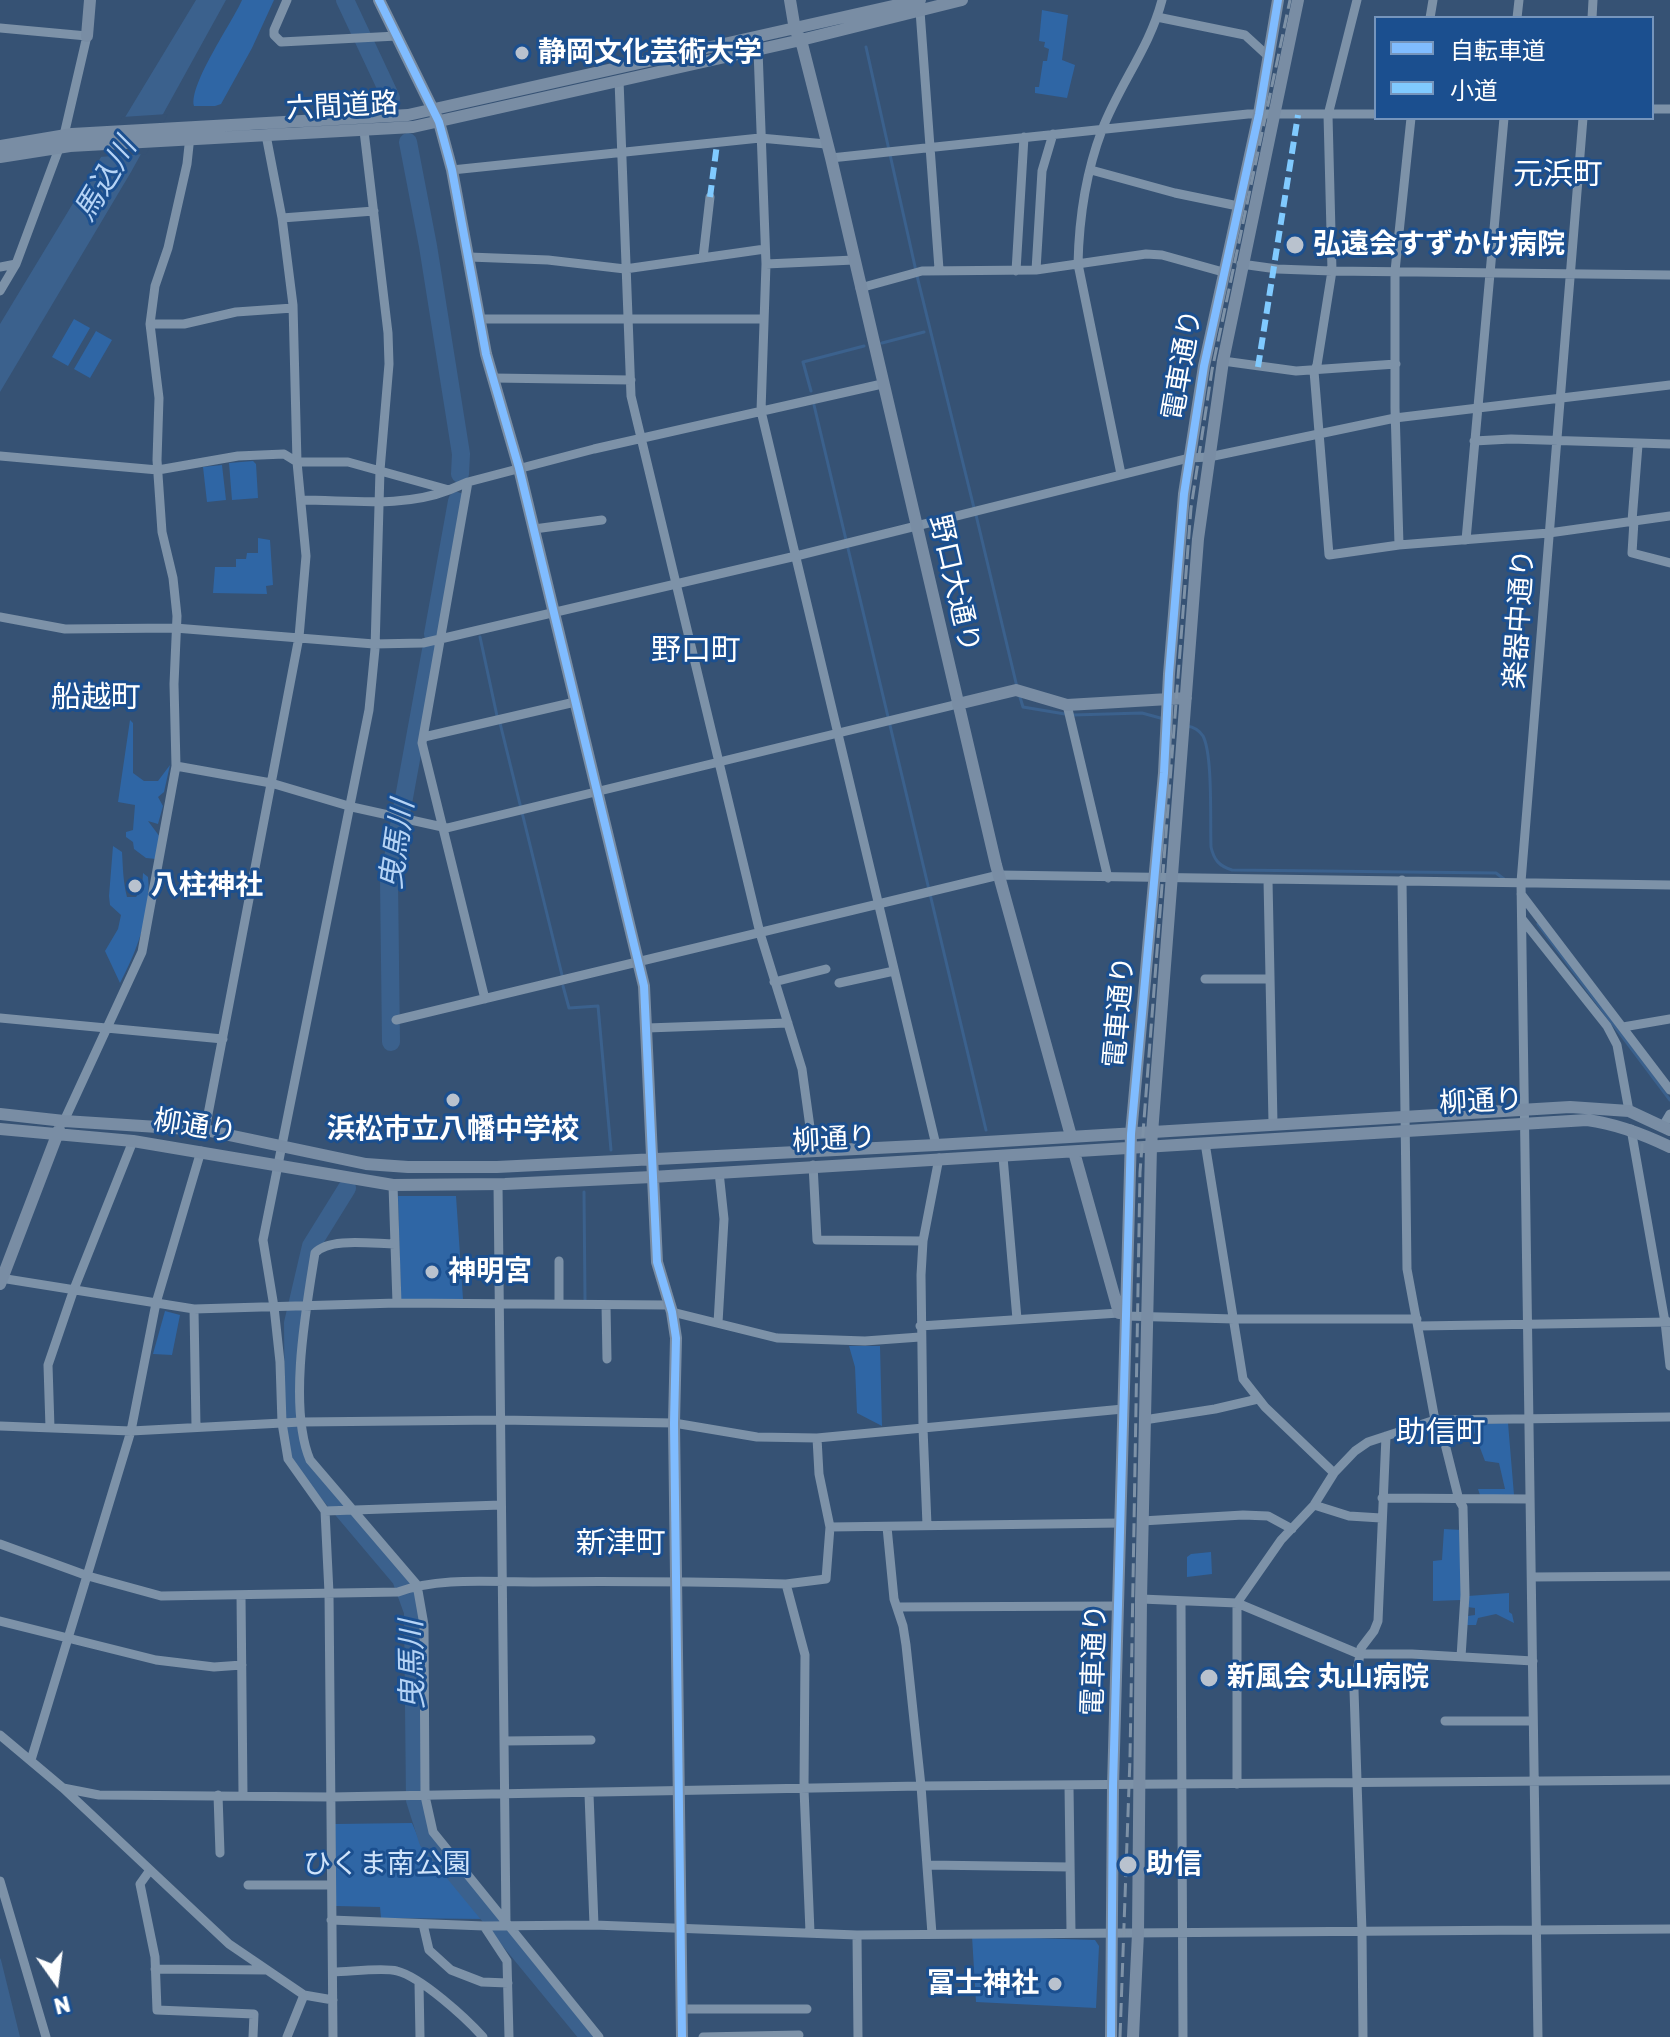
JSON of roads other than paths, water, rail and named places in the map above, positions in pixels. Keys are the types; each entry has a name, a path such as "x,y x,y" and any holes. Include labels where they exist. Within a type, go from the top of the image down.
{"street":[{"path":"0,291 16,264 66,141 87,36 90,0"},
{"path":"287,0 274,30 274,35 281,42 397,36"},
{"path":"379,0 439,122 452,170 479,319 519,468 644,986 657,1262 676,1338 674,1423 682,2037"},
{"name":"野口大通り","path":"790,0 831,158 999,875 1071,1136"},
{"name":"六間道路","path":"0,157 66,141 166,141 190,133 408,115 798,35 920,5 962,0"},
{"path":"1121,474 1078,264 1079,231 1102,130 1157,17 1162,0"},
{"name":"電車通り","path":"1111,2037 1113,1786 1123,1409 1122,1314 1131,1141 1189,458 1223,272 1259,114 1278,0"},
{"name":"電車通り","path":"1133,2037 1138,1933 1142,1521 1151,1146 1198,539 1223,361 1298,0"},
{"path":"1357,0 1328,115 1332,271 1314,371 1329,555 1399,545 1549,533 1670,516"},
{"path":"920,5 939,269"},
{"path":"1157,17 1245,35 1269,57"},
{"path":"0,28 87,36"},
{"name":"六間道路","path":"0,146 173,128 190,133 266,135 413,127 758,50 798,35"},
{"path":"758,50 766,264 761,411 936,1145"},
{"path":"619,80 631,380 640,440 760,933 802,1069 813,1149"},
{"path":"831,158 1259,114 1374,114"},
{"path":"1399,545 1395,271 1411,120"},
{"path":"1466,540 1504,120"},
{"name":"楽器中通り","path":"1538,2037 1522,919 1521,894 1512,882 1549,533 1583,120"},
{"path":"333,2037 329,1511 288,1459 274,1307 263,1240 352,807 369,710 375,649 380,470 389,348 364,131"},
{"path":"190,133 187,164 155,286 150,324 159,398 158,470 162,532 177,616 176,766 142,952 56,1136 1,1280 194,1309 397,1303 606,1305 670,1308 777,1338 865,1341 920,1337"},
{"path":"1036,270 1042,171 1053,134"},
{"path":"205,1130 299,637 306,556 297,462 293,308 282,218 266,135"},
{"path":"1016,271 1024,137"},
{"path":"452,170 760,138 826,144"},
{"path":"1091,170 1238,206"},
{"path":"703,258 710,197"},
{"path":"282,218 374,211"},
{"path":"469,257 548,260 625,269 765,249"},
{"path":"860,288 922,271 1036,270 1146,254 1162,255 1223,272"},
{"path":"766,264 854,260"},
{"path":"0,267 16,264"},
{"path":"1241,264 1332,271 1670,275"},
{"path":"150,324 184,324 236,312 293,308"},
{"path":"479,319 763,319"},
{"path":"1223,361 1296,371 1396,364"},
{"path":"493,378 631,380"},
{"path":"301,500 427,498 468,482 519,468 882,384"},
{"path":"0,617 65,629 175,628 374,644 440,641 1189,458 1209,457 1395,418 1670,385"},
{"path":"1474,441 1670,444"},
{"path":"1638,445 1632,553 1670,563"},
{"path":"0,456 158,470 238,456 284,454 297,462 348,462 449,490"},
{"path":"468,482 422,743 485,999"},
{"path":"534,529 602,520"},
{"path":"176,766 271,783 352,807 447,828 1016,690 1067,705 1186,698"},
{"path":"424,737 575,702"},
{"path":"1067,705 1108,878"},
{"path":"396,1020 999,875 1670,885"},
{"path":"1268,880 1273,1123"},
{"path":"1402,880 1407,1269 1437,1420 1463,1507 1465,1595 1461,1657"},
{"path":"1521,894 1670,1090"},
{"path":"1522,919 1607,1026 1617,1045 1629,1111"},
{"path":"774,982 826,969"},
{"path":"839,983 894,971"},
{"path":"1205,979 1270,979"},
{"path":"0,1018 223,1039"},
{"path":"1623,1027 1670,1019"},
{"path":"647,1028 788,1023"},
{"name":"柳通り","path":"0,1129 133,1141 393,1185 652,1177 813,1165 1003,1157 1074,1152 1131,1141 1152,1131 1526,1109 1570,1107 1629,1111 1668,1124"},
{"name":"柳通り","path":"0,1114 205,1130 366,1164 408,1167 497,1167 1071,1136 1131,1141 1151,1146 1587,1120 1631,1129 1670,1147"},
{"path":"1631,1129 1668,1322 1670,1366"},
{"path":"50,1428 48,1365 74,1289 133,1141"},
{"path":"1205,1143 1243,1379 1258,1399 1334,1473"},
{"path":"31,1760 131,1431 156,1303 201,1151"},
{"path":"1074,1152 1122,1314"},
{"path":"1003,1157 1017,1319"},
{"path":"927,1525 920,1326 923,1241 939,1158"},
{"path":"813,1165 817,1240 923,1241"},
{"path":"718,1323 724,1219 719,1172"},
{"path":"498,1184 504,1924"},
{"path":"393,1185 397,1303"},
{"path":"395,1244 332,1243 320,1246 315,1253 302,1338 300,1422 305,1447 310,1460 414,1586 424,1625 419,1796 433,1832 504,1924 599,2037"},
{"path":"559,1261 559,1304"},
{"path":"606,1305 607,1359"},
{"path":"194,1309 196,1427"},
{"path":"920,1326 1122,1314 1529,1324 1668,1322"},
{"path":"1144,1420 1258,1399"},
{"path":"0,1426 131,1431 300,1422 500,1420 674,1423 757,1437 817,1438 1123,1409"},
{"path":"1237,1784 1237,1603 1292,1529 1314,1505 1334,1473 1355,1451 1368,1442 1437,1420 1670,1417"},
{"path":"1363,2037 1354,1690 1359,1654 1378,1621 1386,1436"},
{"path":"0,1544 88,1576 161,1596 398,1592 414,1586 502,1582 786,1584 826,1579 830,1527 819,1474 817,1438"},
{"path":"1382,1498 1530,1499"},
{"path":"329,1511 501,1505"},
{"path":"1314,1505 1349,1516 1381,1518"},
{"path":"1142,1521 1268,1516 1292,1529"},
{"path":"830,1527 1121,1523"},
{"path":"887,1527 894,1599 905,1636 932,1934"},
{"path":"1532,1577 1670,1576"},
{"path":"786,1584 805,1655 804,1789 810,1932"},
{"path":"241,1595 243,1795"},
{"path":"1141,1599 1237,1603 1359,1654 1533,1661"},
{"path":"1181,1601 1183,2037"},
{"path":"897,1607 1119,1606"},
{"path":"0,1621 156,1660 214,1667 242,1665"},
{"path":"1445,1721 1533,1721"},
{"path":"0,1735 63,1788 229,1944 304,1995 333,2000"},
{"path":"504,1741 591,1740"},
{"path":"63,1788 99,1795 331,1797 921,1786 1670,1780"},
{"path":"1069,1786 1071,1932"},
{"path":"589,1794 594,1925"},
{"path":"218,1795 220,1853"},
{"path":"927,1865 1070,1867"},
{"path":"150,1870 140,1884 150,1925 157,2010 254,2014 253,2037"},
{"path":"0,1881 46,2037"},
{"path":"248,1885 331,1885"},
{"path":"331,1920 594,1925 857,1935 1670,1929"},
{"path":"423,1924 429,1950 451,1970 482,1982 508,1983"},
{"path":"487,1925 507,1961 509,2037"},
{"path":"857,1935 858,2037"},
{"path":"155,1969 267,1970"},
{"path":"333,1972 397,1971 419,1983 466,2019 483,2037"},
{"path":"419,1983 420,2037"},
{"path":"287,2037 304,1995"},
{"path":"683,2009 807,2009"},
{"path":"703,2037 799,2035"}],"water":[{"name":"馬込川","path":"196,0 226,0 131,172 0,392 0,324"},
{"path":"1,1960 20,2037 0,2037"}],"waterway":[{"name":"曳馬川","path":"345,0 391,98"},
{"path":"866,47 918,280 974,508"},
{"name":"曳馬川","path":"408,142 461,454 460,474"},
{"path":"882,343 924,332"},
{"path":"811,391 803,362 864,346"},
{"path":"814,405 986,1130"},
{"name":"曳馬川","path":"433,634 457,501"},
{"path":"976,515 1017,687"},
{"path":"480,637 497,716"},
{"name":"曳馬川","path":"391,1042 389,880 431,650"},
{"path":"1019,694 1023,707 1065,714"},
{"path":"1073,715 1142,713 1164,719"},
{"path":"500,723 562,975"},
{"path":"1187,726 1200,732 1206,745 1210,773 1211,847 1218,862 1227,868 1496,873 1504,879"},
{"path":"1538,924 1670,1100"},
{"path":"563,986 569,1008 598,1006 611,1150"},
{"name":"曳馬川","path":"347,1188 311,1246 293,1323 294,1431 303,1463 401,1579 413,1612 415,1800 428,1841 589,2037"},
{"path":"584,1192 585,1300"}],"railway":[{"path":"1120,2037 1130,1758 1140,1172 1191,508 1212,370 1290,0"}],"place":[{"name":"静岡文化芸術大学","path":"522,53"},
{"name":"弘遠会すずかけ病院","path":"1295,245"},
{"name":"八柱神社","path":"135,886"},
{"name":"浜松市立八幡中学校","path":"453,1100"},
{"name":"神明宮","path":"432,1272"},
{"name":"新風会 丸山病院","path":"1209,1678"},
{"name":"助信","path":"1128,1865"},
{"name":"冨士神社","path":"1055,1984"}],"district":[{"name":"元浜町","path":"1558,175"},
{"name":"野口町","path":"696,651"},
{"name":"船越町","path":"96,698"},
{"name":"助信町","path":"1441,1433"},
{"name":"新津町","path":"621,1544"}],"park label":[{"name":"ひくま南公園","path":"387,1865"}]}
